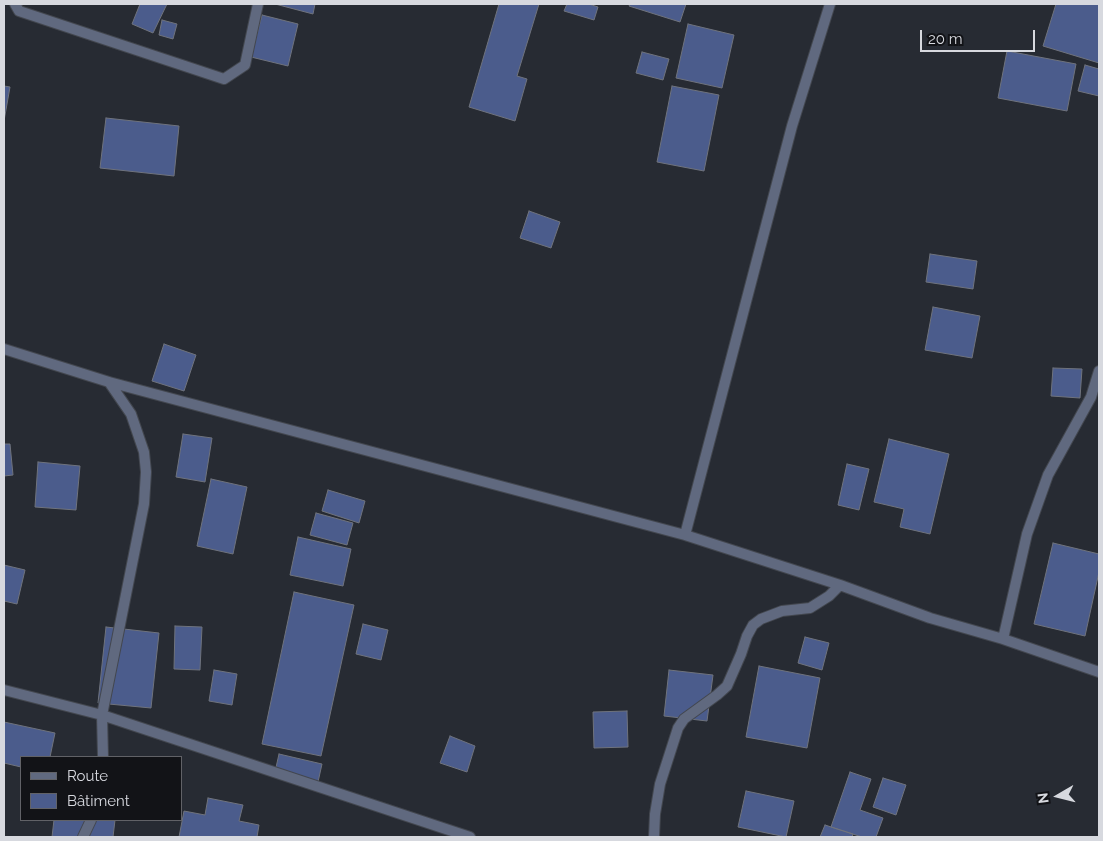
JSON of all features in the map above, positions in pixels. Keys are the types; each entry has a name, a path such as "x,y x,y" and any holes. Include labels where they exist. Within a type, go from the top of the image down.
{"street":[{"path":"15,4 19,11 224,79 245,65 258,4"},
{"path":"685,535 792,126 830,4"},
{"path":"4,349 109,382 685,535 840,585 930,618 1003,639 1099,672"},
{"path":"1003,639 1027,534 1048,475 1090,397 1099,371"},
{"path":"103,756 102,715 144,504 146,472 144,452 131,414 109,382"},
{"path":"654,837 655,814 660,784 678,728 684,719 717,695 726,686 747,636 761,619 782,611 810,608 829,596 840,585"},
{"path":"4,690 102,715 470,837"},
{"path":"83,837 91,821"}],"building":[{"path":"140,4 167,4 153,33 132,24"},
{"path":"275,4 315,4 313,14"},
{"path":"499,4 539,4 517,76 527,79 515,121 469,107"},
{"path":"567,4 589,4 598,7 594,20 564,11"},
{"path":"630,4 686,4 680,22 629,6"},
{"path":"1056,4 1099,4 1099,63 1043,46"},
{"path":"262,15 298,24 288,66 251,57"},
{"path":"162,20 177,24 173,39 159,35"},
{"path":"688,24 734,35 722,88 676,78"},
{"path":"1007,51 1076,64 1067,111 998,98"},
{"path":"642,52 669,59 663,80 636,73"},
{"path":"1085,65 1099,69 1099,96 1078,91"},
{"path":"4,86 10,87 4,121"},
{"path":"672,86 719,95 704,171 657,162"},
{"path":"106,118 179,126 174,176 100,168"},
{"path":"529,211 560,222 551,248 520,238"},
{"path":"930,254 977,261 973,289 926,282"},
{"path":"933,307 980,316 972,358 925,350"},
{"path":"164,344 196,355 184,391 152,381"},
{"path":"1053,368 1082,369 1080,398 1051,396"},
{"path":"183,434 212,438 205,482 176,477"},
{"path":"889,439 949,454 930,534 900,527 904,509 874,502"},
{"path":"4,444 10,444 13,475 4,476"},
{"path":"38,462 80,466 76,510 35,507"},
{"path":"847,464 869,469 859,510 838,505"},
{"path":"211,479 247,487 233,554 197,546"},
{"path":"328,490 365,501 359,523 322,511"},
{"path":"316,513 353,523 347,545 310,535"},
{"path":"298,537 351,549 343,586 290,575"},
{"path":"1053,543 1099,554 1099,572 1085,636 1034,624"},
{"path":"4,565 25,570 17,604 4,601"},
{"path":"294,592 354,605 321,756 262,744"},
{"path":"363,624 388,630 381,660 356,654"},
{"path":"175,626 202,627 200,670 174,669"},
{"path":"106,627 159,633 151,708 98,703"},
{"path":"805,637 829,643 822,670 798,663"},
{"path":"759,666 820,678 807,748 746,737"},
{"path":"214,670 237,674 232,705 209,701"},
{"path":"669,670 713,675 707,721 664,716"},
{"path":"627,711 628,747 594,748 593,712"},
{"path":"4,722 55,733 50,756 20,756 20,767 4,763"},
{"path":"450,736 475,746 467,772 440,763"},
{"path":"279,754 322,764 318,782 275,772"},
{"path":"850,772 871,779 860,810 883,818 876,837 862,837 831,827"},
{"path":"883,778 906,785 896,815 873,807"},
{"path":"746,791 794,801 786,837 738,827"},
{"path":"208,798 243,805 239,821 259,825 257,837 179,837 184,811 205,815"},
{"path":"54,821 115,821 113,837 52,837"},
{"path":"825,825 853,834 852,837 820,837"}]}
